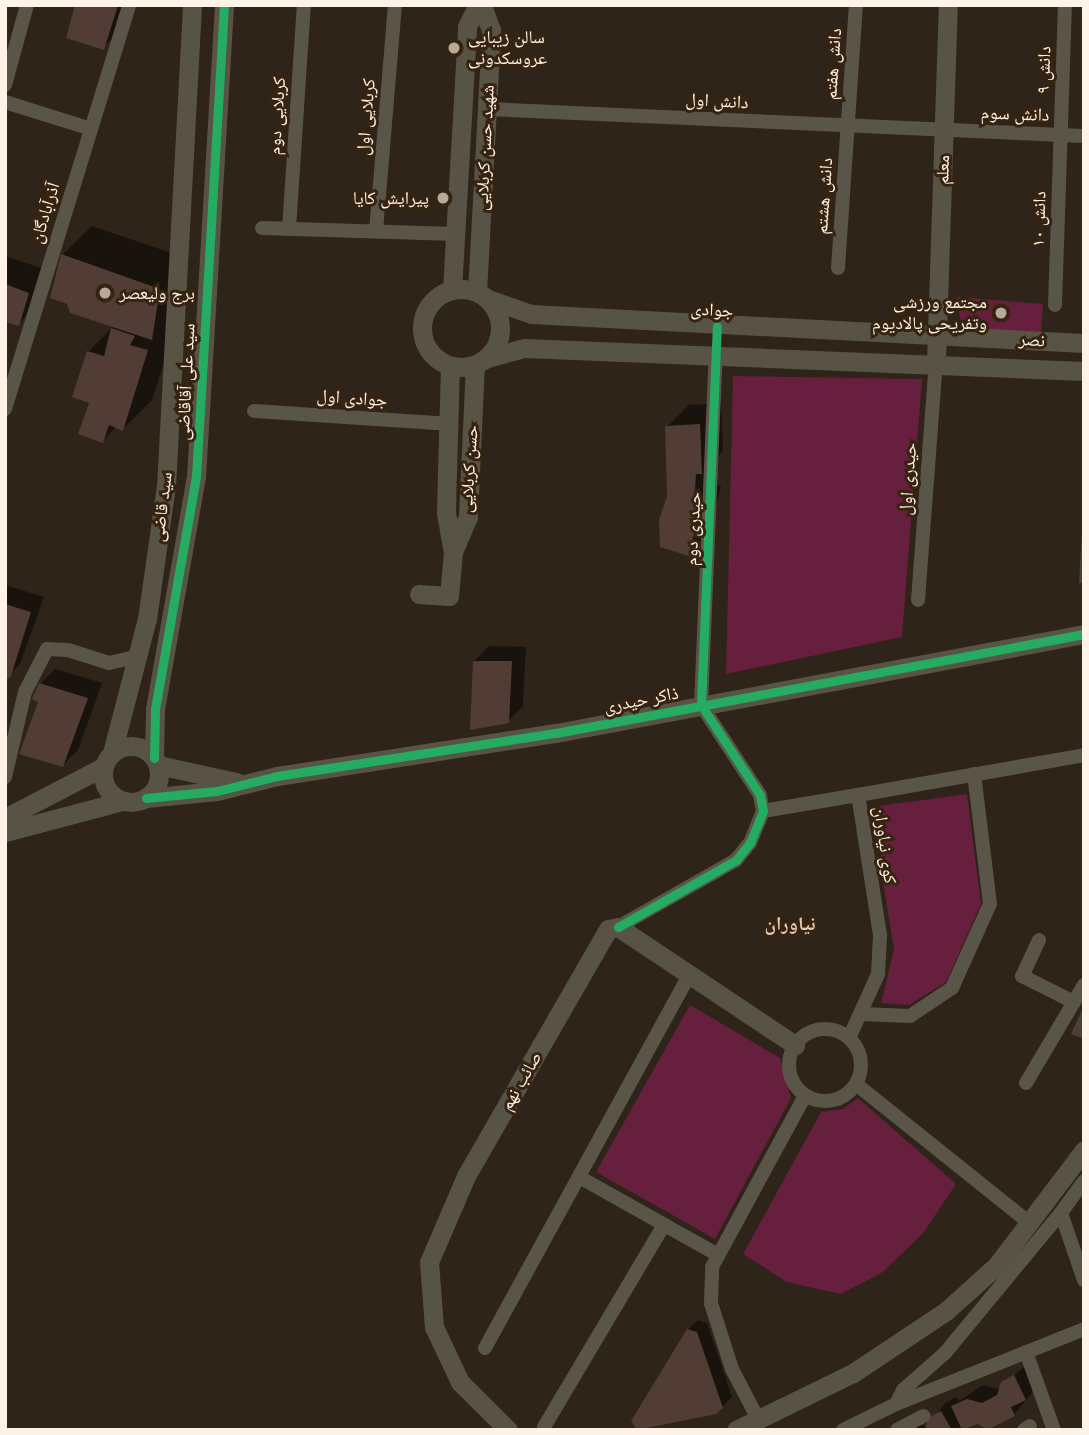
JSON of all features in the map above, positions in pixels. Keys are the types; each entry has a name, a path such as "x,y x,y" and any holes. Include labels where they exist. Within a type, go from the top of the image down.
{"street":[{"path":"5,85 27,5"},
{"name":"آذرآبادگان","path":"5,409 7,394 129,5"},
{"name":"سید قاضی","path":"108,760 139,656 166,486 192,5"},
{"name":"سید علی آقاقاضی","path":"156,761 155,709 196,477 224,5"},
{"name":"کربلایی دوم","path":"289,229 304,5"},
{"name":"کربلایی اول","path":"376,231 395,5"},
{"name":"شهید حسن کربلایی","path":"480,5 491,30 483,295"},
{"name":"شهید حسن کربلایی","path":"452,290 467,26 480,5"},
{"name":"دانش هفتم","path":"847,126 856,5"},
{"name":"معلم","path":"936,362 948,5"},
{"name":"دانش ۹","path":"1061,135 1065,5"},
{"path":"5,102 91,129"},
{"name":"دانش اول","path":"487,109 945,131"},
{"name":"دانش هشتم","path":"838,268 847,126"},
{"name":"دانش سوم","path":"945,131 1084,136"},
{"name":"دانش ۱۰","path":"1055,305 1061,135"},
{"path":"262,228 455,234"},
{"path":"481,362 496,348 500,322 483,295 452,290 430,303 422,327 429,351 450,366 481,362 525,348 936,362 1084,371"},
{"name":"جوادی","path":"483,295 531,314 717,327 938,334"},
{"path":"716,354 717,327"},
{"name":"نصر","path":"938,334 1084,343"},
{"name":"حیدری دوم","path":"701,705 716,354"},
{"name":"حسن کربلایی","path":"453,552 468,517 481,362"},
{"name":"حیدری اول","path":"918,600 936,362"},
{"name":"حسن کربلایی","path":"450,366 446,513 453,552"},
{"name":"جوادی اول","path":"254,411 448,424"},
{"path":"419,594 449,596 453,552"},
{"name":"ذاکر حیدری","path":"146,798 217,791 244,783 701,705 1084,634"},
{"path":"5,777 25,692 47,649 68,650 109,663 139,656 163,661"},
{"path":"701,705 760,795 763,811 750,843 736,860 618,927 795,1045"},
{"path":"5,818 135,745 156,761 244,783"},
{"name":"کوی نیاوران","path":"849,1038 878,974 880,935 858,795 1084,755"},
{"path":"108,760 104,784 122,801"},
{"path":"5,832 122,801 146,798 159,780 156,761"},
{"path":"862,1014 909,1016 952,988 989,905 974,774"},
{"path":"763,811 858,795"},
{"name":"صائب نهم","path":"508,1430 460,1382 434,1327 429,1262 466,1176 608,929 618,927"},
{"path":"1039,940 1022,976 1074,1002"},
{"path":"485,1348 581,1178 690,974"},
{"path":"1026,1083 1084,985"},
{"path":"827,1029 849,1038 861,1060 856,1084 838,1100 815,1101 805,1096 790,1078 788,1066 795,1045 814,1031 827,1029"},
{"path":"856,1084 1031,1224"},
{"path":"758,1419 732,1369 710,1303 712,1267 805,1096"},
{"path":"736,1430 853,1373 946,1311 997,1265 1031,1224 1084,1150"},
{"path":"581,1178 718,1255"},
{"path":"896,1404 908,1384 945,1353 1061,1213 1084,1181"},
{"path":"1061,1213 1084,1280"},
{"path":"544,1427 664,1224"},
{"path":"851,1427 896,1404 1084,1329"},
{"path":"1026,1352 1054,1430"},
{"path":"897,1430 923,1416"}],"shaded area":[{"name":"مجتمع ورزشی وتفریحی پالادیوم","path":"957,297 1043,304 1041,335 972,331 961,323"},
{"path":"733,376 922,379 902,637 726,674"},
{"path":"967,794 981,904 946,982 909,1005 881,1003 894,949 882,876 878,806"},
{"path":"690,1005 780,1058 791,1098 715,1239 596,1172"},
{"path":"858,1098 956,1184 924,1232 883,1272 841,1294 787,1282 743,1254 821,1112 843,1109"}],"building":[{"path":"75,5 118,5 104,50 66,38"},
{"name":"برج ولیعصر","path":"61,254 160,289 152,340 70,313 67,304 50,298"},
{"path":"5,284 29,293 19,326 5,322"},
{"path":"111,328 135,336 130,345 148,350 123,431 109,425 103,443 78,434 89,403 72,397 87,351 104,356"},
{"path":"700,424 702,474 696,474 694,505 700,508 689,556 660,547 659,520 667,496 665,426"},
{"path":"1082,529 1084,583 1079,583"},
{"path":"5,604 31,612 11,676 5,681"},
{"path":"473,661 512,661 509,723 470,730"},
{"path":"39,683 88,698 63,767 19,754 38,702 32,699"},
{"path":"1084,1006 1084,1039 1071,1034"},
{"path":"687,1329 697,1332 723,1408 716,1414 637,1430 631,1421"},
{"path":"1014,1375 1026,1400 1011,1407 1015,1416 987,1430 978,1424 962,1430 951,1406 967,1399 982,1403 997,1395 1001,1382"},
{"path":"941,1411 952,1430 925,1430 928,1418"}],"cycle path":[{"path":"154,758 155,709 196,477 224,5"},
{"path":"618,927 736,860 750,843 763,811 760,795 701,705 717,326"},
{"path":"146,798 217,791 277,776 556,733 1084,634"}],"place":[{"name":"سالن زیبایی عروسکدونی","path":"454,48"},
{"name":"پیرایش کایا","path":"443,198"},
{"name":"برج ولیعصر","path":"105,293"},
{"name":"مجتمع ورزشی وتفریحی پالادیوم","path":"1001,313"}],"district":[{"name":"نیاوران","path":"790,924"}]}
